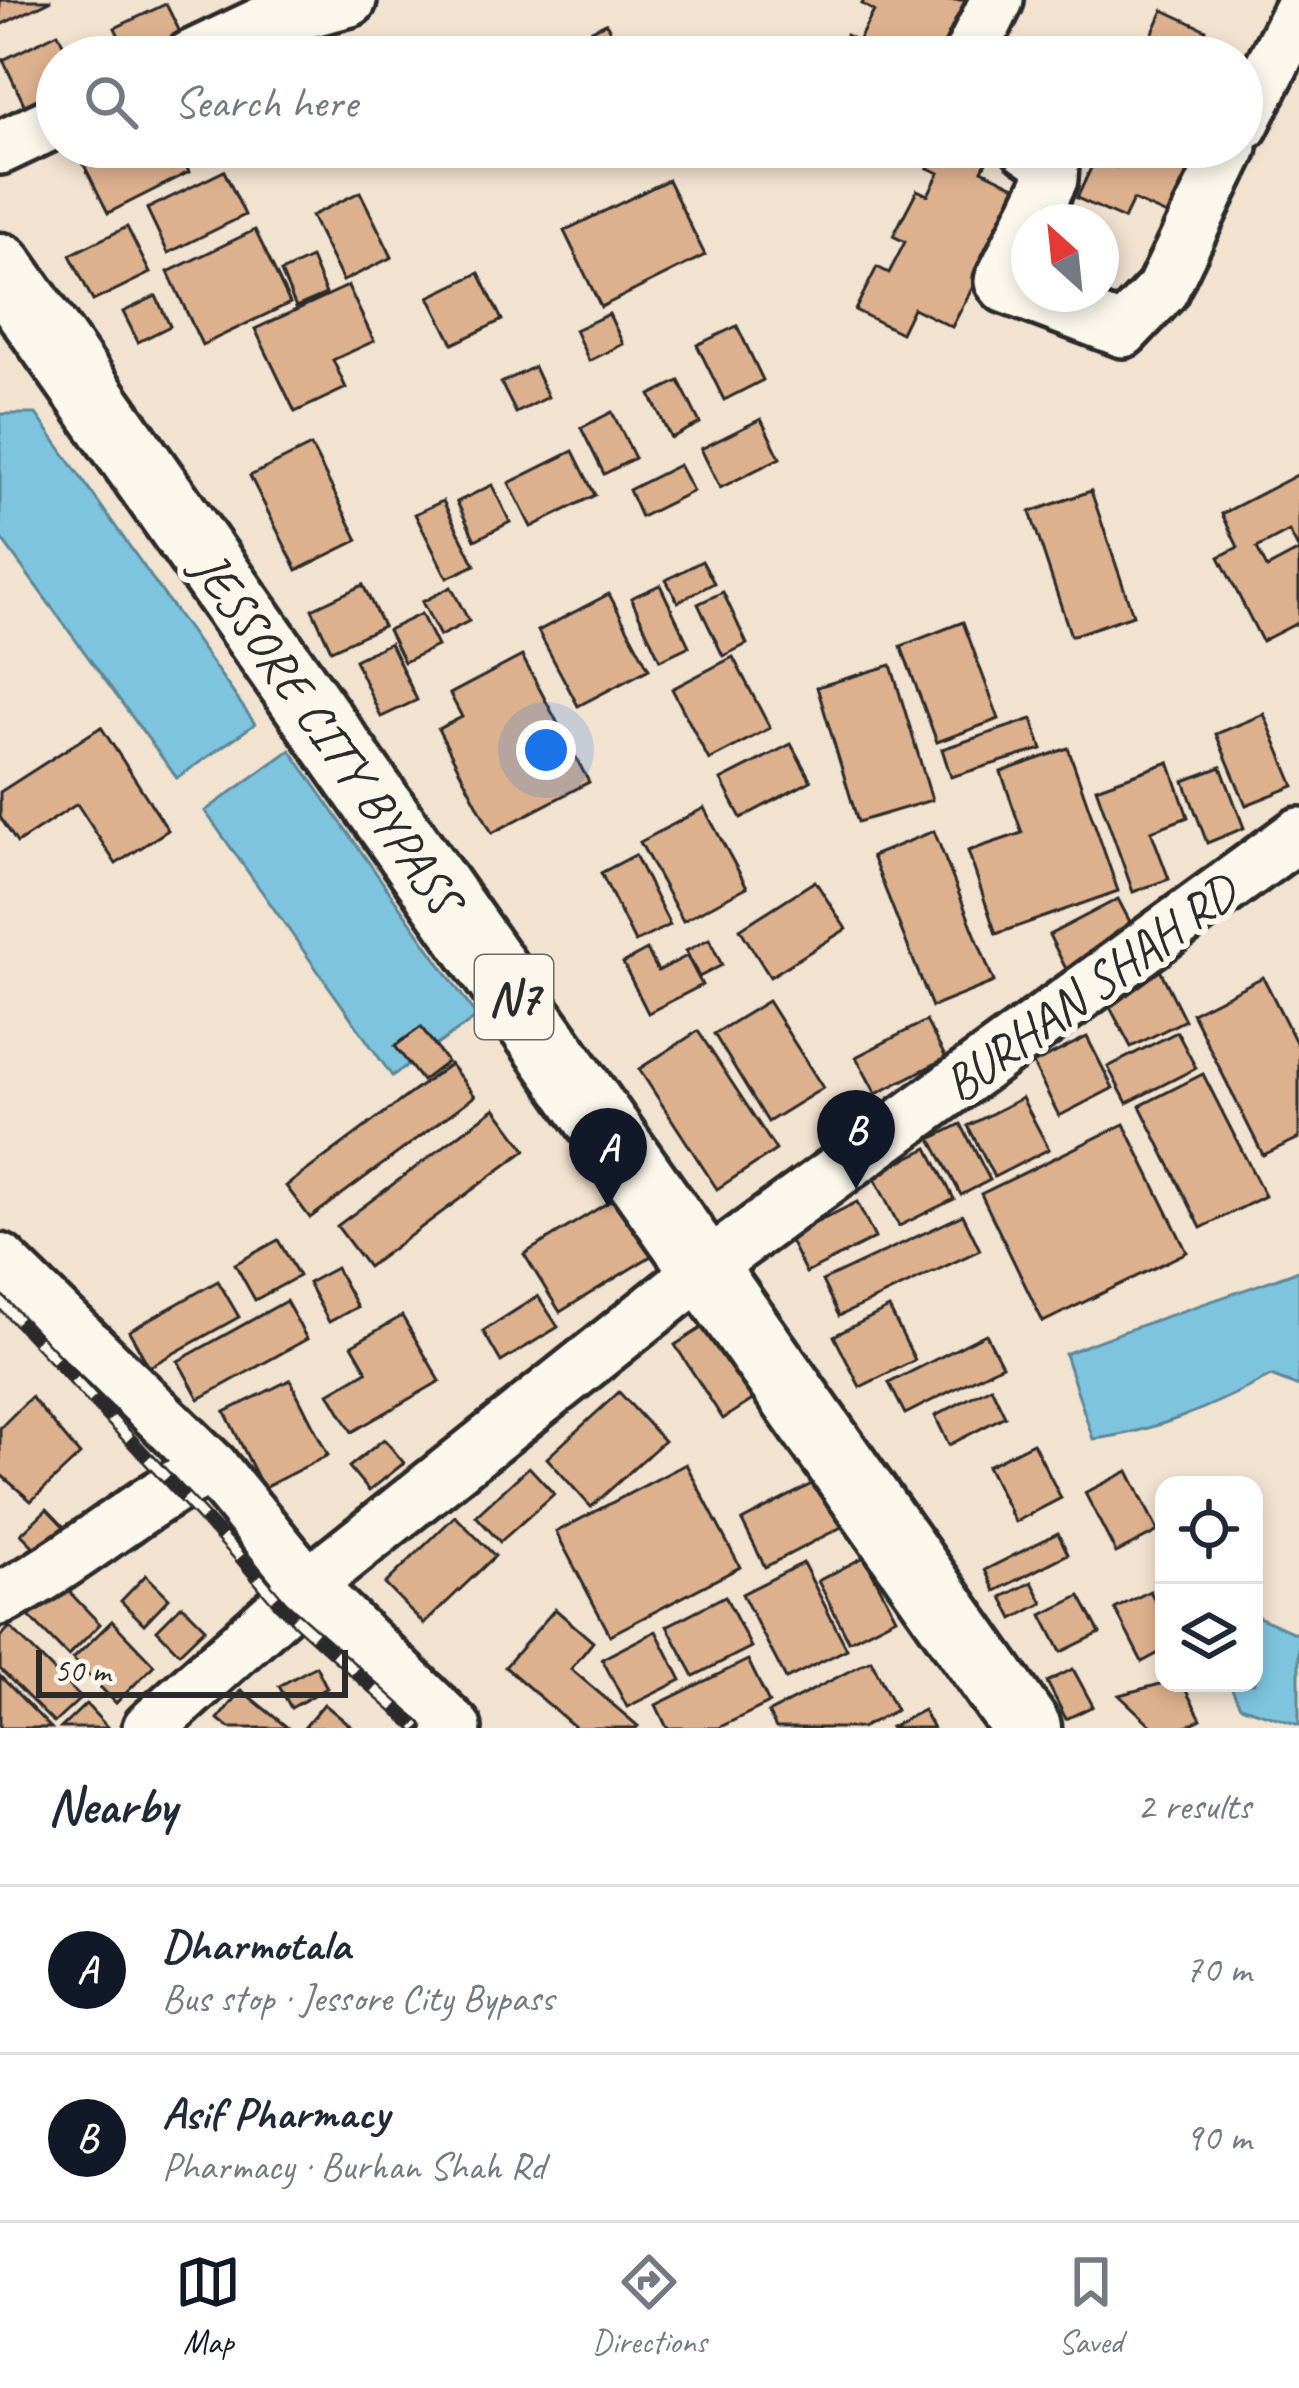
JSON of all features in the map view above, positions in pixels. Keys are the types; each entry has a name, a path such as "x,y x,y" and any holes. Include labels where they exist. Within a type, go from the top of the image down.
{"highway":[{"name":"JESSORE CITY BYPASS","path":"0,267 1028,1728"}],"street":[{"path":"235,36 265,22 350,0"},
{"path":"979,36 997,0"},
{"path":"1263,83 1299,11"},
{"path":"0,148 36,131"},
{"path":"1039,204 1052,168"},
{"path":"1072,312 1123,331 1162,290 1222,168"},
{"path":"1011,261 1001,281 1011,289"},
{"name":"BURHAN SHAH RD","path":"148,1728 308,1585 705,1268 1299,834"},
{"path":"0,1259 212,1467 308,1585 455,1728"},
{"path":"0,1599 35,1581 172,1486 212,1467"}],"water":[{"path":"0,414 36,414 255,724 177,778 0,537"},
{"path":"290,750 477,1017 392,1076 205,811"},
{"path":"1299,1270 1299,1387 1271,1376 1162,1424 1093,1439 1065,1354"},
{"path":"1263,1619 1299,1635 1299,1725 1240,1706 1233,1692 1263,1692"}],"building":[{"path":"0,0 50,0 50,1 0,25"},
{"path":"864,0 970,0 951,36 861,36 874,11 862,4"},
{"path":"166,4 182,36 119,36 115,28"},
{"path":"1163,10 1206,30 1203,36 1151,36"},
{"path":"606,23 612,36 580,36"},
{"path":"36,44 36,124 34,125 3,60"},
{"path":"86,168 187,168 189,172 108,213"},
{"path":"928,168 983,168 1023,190 1016,204 1011,204 1011,213 952,327 913,308 901,333 855,310 877,267 889,273 905,242 893,236 917,190 928,195 939,173"},
{"path":"1091,168 1199,168 1176,219 1133,200 1124,219 1119,217 1119,204 1090,204 1077,198"},
{"path":"224,171 245,215 168,253 147,209"},
{"path":"668,180 705,255 601,307 564,231"},
{"path":"360,192 392,257 343,281 311,216"},
{"path":"127,227 150,273 93,301 70,255"},
{"path":"255,230 290,303 202,345 168,272"},
{"path":"311,258 326,294 296,307 281,272"},
{"path":"479,273 502,320 453,344 429,297"},
{"path":"348,286 374,341 333,360 346,388 295,412 255,329"},
{"path":"156,296 170,326 138,342 123,312"},
{"path":"609,314 623,344 589,361 575,330"},
{"path":"737,326 763,380 724,400 697,345"},
{"path":"534,367 548,397 516,413 501,383"},
{"path":"679,381 700,423 671,438 650,395"},
{"path":"612,412 635,458 604,474 581,428"},
{"path":"761,419 780,458 720,488 701,449"},
{"path":"311,446 358,540 297,570 250,476"},
{"path":"573,451 595,495 531,527 509,483"},
{"path":"679,465 693,491 641,517 629,490"},
{"path":"1299,474 1299,550 1289,531 1257,548 1267,568 1299,551 1299,622 1262,641 1219,557 1238,547 1222,514"},
{"path":"492,485 510,522 475,540 457,502"},
{"path":"1091,491 1133,615 1071,636 1030,512"},
{"path":"443,501 475,565 447,578 415,514"},
{"path":"702,561 714,583 678,602 666,580"},
{"path":"363,585 383,626 331,650 312,609"},
{"path":"660,585 689,646 660,660 631,598"},
{"path":"451,587 469,621 440,636 422,602"},
{"path":"723,592 747,644 723,656 698,604"},
{"path":"609,594 649,669 578,706 538,631"},
{"path":"421,614 437,646 404,662 388,630"},
{"path":"963,622 999,719 937,742 901,646"},
{"path":"390,643 417,700 381,717 355,660"},
{"path":"522,656 589,782 492,833 438,729 462,717 450,694"},
{"path":"733,657 770,728 709,760 672,689"},
{"path":"891,665 932,800 858,822 817,687"},
{"path":"1264,714 1294,786 1246,805 1216,734"},
{"path":"1032,719 1042,749 951,777 942,749"},
{"path":"101,727 168,830 116,864 77,804 17,843 0,817 0,792"},
{"path":"791,744 811,781 741,818 721,780"},
{"path":"1068,748 1118,891 996,934 968,851 1022,833 1001,772"},
{"path":"1169,762 1188,817 1151,831 1169,879 1133,892 1096,788"},
{"path":"1221,767 1244,828 1207,843 1184,781"},
{"path":"704,808 747,887 683,921 640,842"},
{"path":"934,831 994,982 932,1007 872,856"},
{"path":"635,855 670,925 635,942 601,873"},
{"path":"815,881 846,929 770,977 740,929"},
{"path":"1118,899 1138,937 1068,973 1049,935"},
{"path":"709,939 722,965 699,977 686,951"},
{"path":"647,950 658,971 687,956 702,985 648,1013 623,963"},
{"path":"1159,968 1185,1020 1131,1047 1104,996"},
{"path":"1263,977 1299,1048 1299,1138 1263,1155 1192,1013"},
{"path":"768,1001 823,1088 768,1122 714,1034"},
{"path":"926,1021 946,1058 876,1094 856,1057"},
{"path":"421,1027 447,1062 422,1081 395,1046"},
{"path":"698,1031 776,1150 717,1189 639,1069"},
{"path":"1177,1032 1196,1068 1127,1103 1108,1067"},
{"path":"1087,1037 1113,1088 1059,1116 1033,1064"},
{"path":"450,1064 475,1096 310,1218 286,1186"},
{"path":"1203,1074 1265,1196 1201,1228 1140,1106"},
{"path":"1022,1098 1049,1149 994,1177 968,1126"},
{"path":"495,1108 526,1150 368,1267 337,1226"},
{"path":"961,1124 990,1180 961,1195 931,1139"},
{"path":"1124,1124 1187,1252 1043,1322 981,1194"},
{"path":"928,1148 954,1199 899,1226 873,1175"},
{"path":"620,1195 656,1253 560,1312 524,1254"},
{"path":"857,1202 875,1238 806,1273 788,1237"},
{"path":"963,1215 980,1250 839,1316 822,1281"},
{"path":"278,1240 299,1276 255,1300 235,1264"},
{"path":"336,1268 357,1307 329,1322 308,1283"},
{"path":"218,1281 239,1317 149,1367 129,1331"},
{"path":"538,1296 558,1327 501,1362 483,1331"},
{"path":"286,1301 307,1339 199,1399 178,1361"},
{"path":"889,1308 915,1360 860,1387 834,1336"},
{"path":"402,1316 440,1381 352,1432 329,1393 367,1371 352,1345"},
{"path":"720,1316 768,1390 723,1419 675,1345"},
{"path":"986,1334 1002,1365 905,1414 889,1383"},
{"path":"290,1380 328,1455 263,1488 225,1412"},
{"path":"991,1387 1005,1416 949,1445 935,1416"},
{"path":"619,1392 664,1441 591,1507 547,1458"},
{"path":"31,1397 80,1455 31,1501 0,1474 0,1428"},
{"path":"384,1439 404,1463 369,1491 349,1467"},
{"path":"1033,1443 1061,1498 1015,1522 987,1466"},
{"path":"686,1464 740,1567 610,1635 556,1532"},
{"path":"529,1467 554,1494 500,1542 476,1516"},
{"path":"1128,1471 1155,1533 1116,1553 1085,1493"},
{"path":"823,1478 847,1524 765,1567 742,1521"},
{"path":"47,1509 70,1533 44,1557 21,1534"},
{"path":"455,1516 495,1556 424,1624 385,1584"},
{"path":"1058,1533 1068,1554 995,1591 985,1570"},
{"path":"864,1557 896,1617 849,1641 818,1581"},
{"path":"803,1563 847,1649 786,1679 742,1594"},
{"path":"146,1575 169,1598 144,1624 121,1601"},
{"path":"55,1577 100,1624 68,1656 22,1609"},
{"path":"1032,1582 1043,1603 1013,1619 1002,1597"},
{"path":"1150,1591 1155,1601 1155,1655 1142,1662 1115,1609"},
{"path":"725,1596 751,1647 694,1676 667,1626"},
{"path":"1080,1596 1100,1633 1061,1652 1042,1615"},
{"path":"182,1605 205,1628 179,1653 157,1630"},
{"path":"555,1609 593,1642 571,1669 636,1728 576,1728 505,1667"},
{"path":"112,1621 154,1665 116,1703 73,1659"},
{"path":"10,1627 81,1698 54,1723 0,1669 0,1637"},
{"path":"656,1631 681,1680 627,1707 602,1659"},
{"path":"748,1660 769,1703 718,1728 667,1728 656,1705"},
{"path":"871,1660 896,1710 861,1728 776,1728 768,1713"},
{"path":"316,1666 327,1688 291,1708 279,1686"},
{"path":"1073,1669 1093,1706 1066,1719 1047,1682"},
{"path":"0,1676 51,1728 0,1728"},
{"path":"1155,1685 1155,1692 1187,1692 1201,1719 1183,1728 1154,1728 1119,1695"},
{"path":"241,1690 288,1728 229,1728 218,1719"},
{"path":"86,1704 108,1728 61,1728"},
{"path":"324,1704 353,1728 304,1728"},
{"path":"923,1710 933,1728 889,1728"}],"railway":[{"path":"0,1301 282,1606 418,1728"}],"place":[{"name":"Asif Pharmacy","path":"856,1189"},
{"name":"Dharmotala","path":"608,1207"}]}
